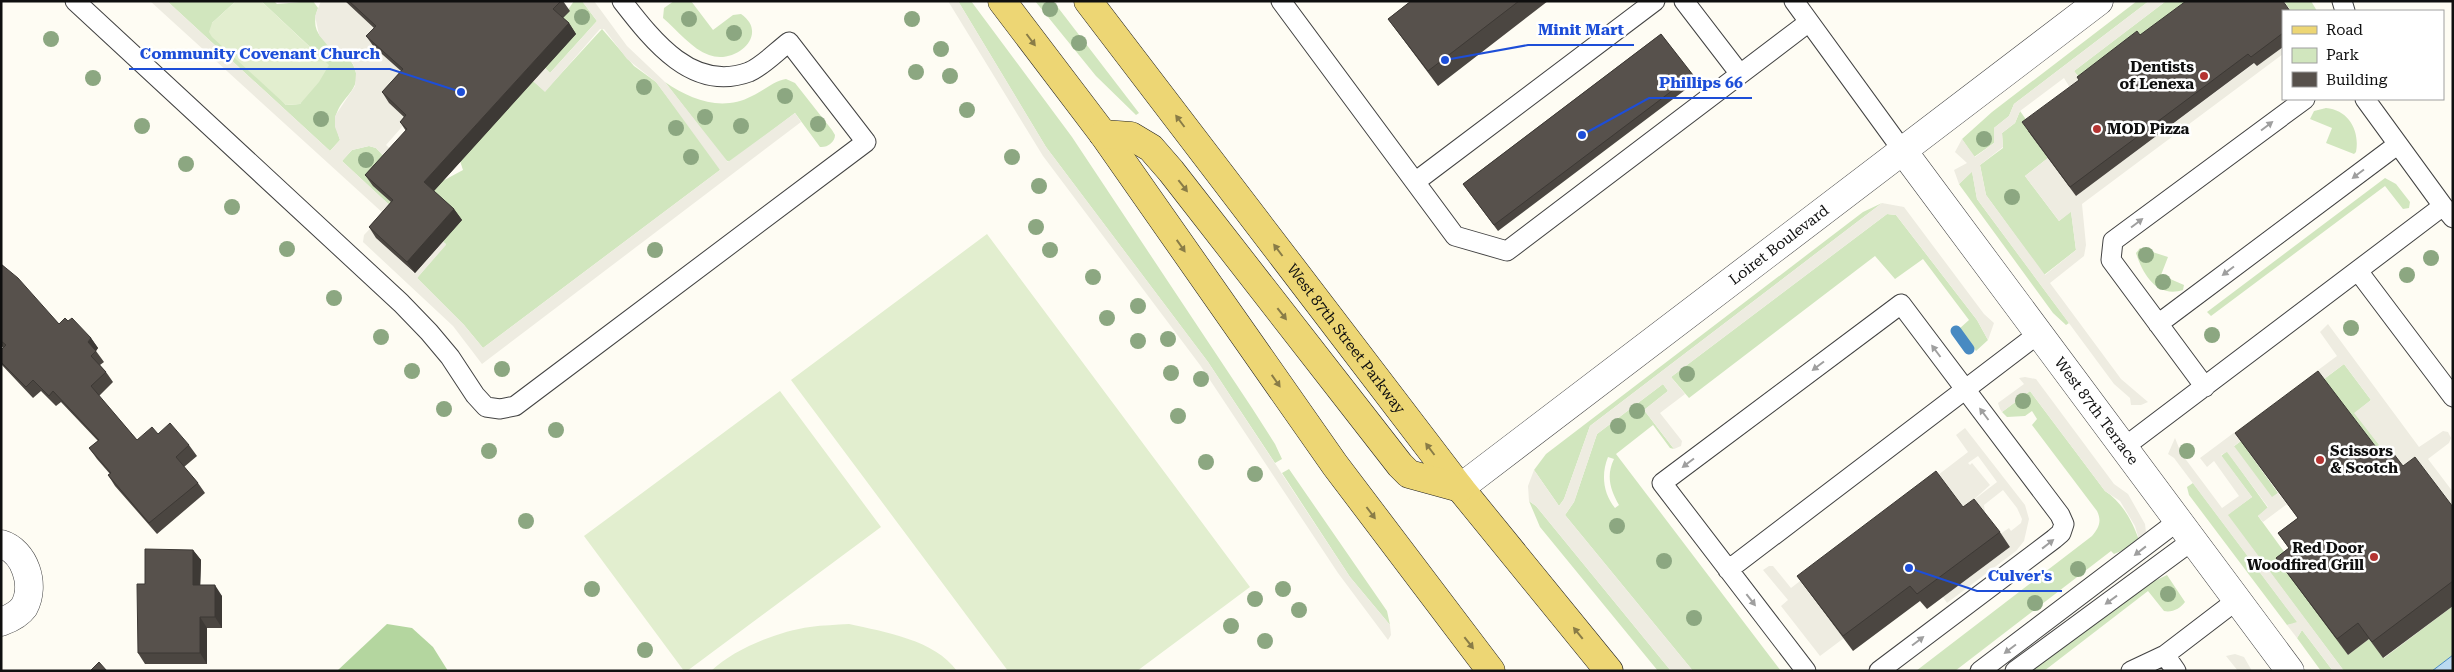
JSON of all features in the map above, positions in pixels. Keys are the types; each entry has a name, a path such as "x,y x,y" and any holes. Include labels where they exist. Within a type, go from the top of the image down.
{"main road":[{"path":"1002,1 1103,134 1335,465 1491,671"},
{"name":"West 87th Street Parkway","path":"1094,3 1460,488 1609,671"},
{"path":"1103,134 1131,136 1151,148 1400,465 1410,474 1460,488"}],"street":[{"name":"Loiret Boulevard","path":"1460,488 2099,1"},
{"name":"West 87th Terrace","path":"1904,151 2290,671"},
{"path":"1,544 8,546 20,558 28,575 24,607 12,617 1,622"}],"lane":[{"path":"75,1 401,303 450,357 475,395 486,407 500,409 515,406 866,142 789,42 751,71 726,78 705,75 676,60 647,34 622,1"},
{"path":"1281,1 1455,236 1507,251 1809,22"},
{"path":"1416,182 1655,1"},
{"path":"1684,1 1740,74"},
{"path":"1794,1 1904,151"},
{"path":"2205,387 2111,260 2113,241 2304,100"},
{"path":"2123,448 2358,271 2448,212 2366,100"},
{"path":"2158,324 2397,145"},
{"path":"2358,271 2453,397"},
{"path":"1806,671 1662,483 1901,304 2060,515 2064,524 2061,533 2054,539 1879,671"},
{"path":"1728,570 2038,334"},
{"path":"1980,671 2185,530"},
{"path":"2015,671 2185,530"},
{"path":"2131,671 2165,655 2237,600"},
{"path":"2165,655 2176,671"}],"green space":[{"path":"167,1 236,1 212,23 286,105 300,104 325,61 261,1 274,1 277,4 313,1 318,8 315,20 321,37 343,53 355,69 356,81 336,117 340,140 330,151"},
{"path":"236,1 261,1 329,65 319,82 300,104 286,105 212,37 209,32 212,23"},
{"path":"574,1 582,1 597,21 550,73 545,68 561,20"},
{"path":"674,1 691,1 713,30 733,15 741,14 749,22 752,30 751,38 739,52 719,57 709,55 691,44 663,18 664,8"},
{"path":"958,1 971,1 1072,137 1252,408 1275,444 1282,459 1275,463 1208,362 1046,147"},
{"path":"1035,1 1053,1 1139,113 1136,115 1096,76"},
{"path":"2137,1 2149,1 2014,104 2009,116 1994,128 1994,143 1974,157 1962,139 1992,112"},
{"path":"2166,1 2192,1 2084,84 2074,71"},
{"path":"2284,1 2311,1 2316,10 2290,10"},
{"path":"602,29 634,66 656,82 719,165 720,170 483,348 464,325 417,278 446,244 398,213 342,161 352,150 369,146 376,148 392,165 437,184 463,170 460,161 533,81 545,91"},
{"path":"786,79 795,83 832,130 835,135 834,140 828,145 820,147 795,113 730,162 725,160 665,82 696,99 707,102 729,103 741,101"},
{"path":"2326,108 2341,113 2351,123 2357,144 2354,154 2326,143 2332,128 2310,119 2314,111"},
{"path":"2020,111 2032,128 2028,131 2048,158 2025,176 2059,221 2071,211 2076,250 2044,275 1986,195 1980,165 2003,148 2002,133 2015,123"},
{"path":"1972,171 1977,199 2069,323 2066,325 2053,313 1959,184"},
{"path":"2385,178 2396,184 2410,202 2409,208 2403,209 2385,186 2211,316 2207,312"},
{"path":"1882,203 1590,426 1564,499 1559,506 1534,470 1546,454 1863,212"},
{"path":"1887,214 1896,215 1977,320 1988,340 1976,351 1959,329 1969,320 1923,259 1895,279 1875,256 1689,398 1671,377"},
{"path":"987,234 1250,587 1137,671 1008,671 791,380"},
{"path":"2140,248 2168,257 2161,275 2184,285 2183,290 2166,291 2152,283 2136,253"},
{"path":"2344,364 2371,400 2355,413 2397,468 2291,404"},
{"path":"1663,384 1668,391 1644,410 1674,449 1670,448 1653,425 1616,454 1781,671 1693,671 1565,515 1574,502 1597,434","holes":["1608,457 1614,459 1610,471 1610,482 1613,494 1619,505 1615,508 1608,496 1604,483 1604,470"]},
{"path":"780,391 881,527 687,671 684,671 584,536"},
{"path":"2030,391 2105,491 2122,507 2131,520 2140,543 2114,554 2111,551 1955,671 1916,671 2092,536 2098,527 2099,518 2097,511 2032,425 2037,419 2032,411 2025,416 2007,417 2002,412"},
{"path":"2273,417 2247,450 2278,493 2272,498 2233,447"},
{"path":"2227,451 2268,508 2258,516 2285,553 2348,655 2369,639 2384,658 2453,606 2453,655 2432,671 2344,671 2227,515 2252,497 2221,456"},
{"path":"1289,469 1387,611 1390,625 1350,577 1282,473"},
{"path":"2193,483 2298,623 2287,625 2189,495 2187,487"},
{"path":"1529,501 1536,506 1671,671 1658,671 1540,527"},
{"path":"2167,575 2185,602 2179,608 2173,611 2164,611 2148,591 2044,671 2031,671 2142,587"},
{"path":"387,624 412,628 433,647 448,671 337,671"},
{"path":"849,624 893,634 923,645 948,660 957,671 711,671 744,648 785,632 825,625"},
{"path":"2302,630 2333,671 2321,671 2297,638"}],"shaded area":[{"path":"150,1 167,1 330,151 340,140 335,127 335,116 355,86 356,73 353,64 345,54 328,46 319,35 315,16 321,1 345,1 409,57 408,120 386,145 416,172 392,165 376,148 369,146 352,150 342,161 398,213 377,238 414,273 443,241 446,245 417,278 464,325 483,348 720,170 656,82 627,59 604,29 600,29 545,92 533,81 545,68 550,73 597,21 582,1 594,1 627,46 665,82 728,162 795,113 801,122 482,364 453,326 363,242 364,235 384,214"},
{"path":"948,1 958,1 1046,147 1208,362 1350,577 1390,625 1391,635 1388,640 1338,573 1200,365 1043,156"},
{"path":"2149,1 2166,1 2074,71 2084,84 2075,96 2064,78 2020,111 2015,123 2002,133 2003,147 1980,165 1986,195 2045,275 2076,250 2071,212 2059,221 2025,176 2048,158 2076,196 2282,43 2282,55 2082,204 2086,245 2084,256 2050,283 2121,379 2148,402 2141,405 2131,405 2130,398 2114,384 1977,199 1972,172 1959,184 1954,170 1967,163 1955,152 1962,139 1975,157 1994,143 1994,128 2009,116 2014,104"},
{"path":"1882,203 1904,207 1984,314 1994,323 1988,340 1977,320 1896,215 1887,214 1671,377 1685,394 1660,413 1682,441 1681,446 1674,449 1644,410 1668,391 1663,384 1597,434 1574,502 1565,515 1693,671 1671,671 1536,506 1529,501 1528,486 1534,470 1559,506 1564,499 1590,426"},
{"path":"2328,324 2419,447 2443,431 2448,432 2451,438 2449,443 2428,459 2453,492 2453,508 2397,468 2354,413 2371,400 2344,364 2234,446 2272,497 2278,493 2287,504 2263,522 2258,516 2268,507 2227,452 2221,455 2252,497 2228,515 2344,671 2333,671 2302,630 2297,638 2287,625 2297,622 2174,458 2168,454 2175,438 2181,453 2222,508 2239,496 2214,461 2207,467 2200,458 2337,356 2320,332"},
{"path":"2019,378 2036,379 2114,484 2128,494 2145,524 2146,532 2140,543 2135,526 2120,501 2105,491 2030,391 2002,412 1998,403 2024,384"},
{"path":"1965,428 2025,505 2029,519 2024,541 2016,551 1947,603 1943,597 2010,547 2000,534 2009,528 2011,531 2021,523 2022,519 2017,508 2003,490 1984,505 1985,513 1844,638 1820,656 1781,606 1788,600 1763,570 1773,566 1791,588 1968,452 1956,435","holes":["1978,456 1997,482 1971,502 1990,485 1972,463 1970,465 1968,463"]},
{"path":"2235,654 2244,657 2252,671 2238,671 2226,656"}],"water":[{"path":"2453,655 2453,671 2432,671"}],"building":[{"path":"349,1 561,1 553,9 569,23 424,182 454,209 407,262 369,227 393,200 365,175 407,129 400,122 406,115 382,92 403,69 366,36 376,26"},
{"path":"1411,1 1519,1 1428,71 1388,19"},
{"path":"2186,1 2283,1 2289,10 2282,10 2282,34 2251,57 2248,54 2070,187 2022,122 2079,80 2077,77 2137,31 2140,35"},
{"path":"1661,34 1693,75 1494,225 1463,184"},
{"path":"1,264 18,278 59,324 65,318 68,321 72,318 91,338 88,342 96,351 91,356 106,372 91,386 137,440 152,427 158,434 170,423 189,445 176,457 198,483 149,523 108,475 111,473 89,448 99,440 53,391 49,396 33,380 26,387 1,362 1,350 6,345 1,341"},
{"path":"2318,371 2382,455 2390,449 2403,466 2415,457 2453,507 2453,581 2372,642 2358,623 2337,639 2276,558 2289,548 2278,533 2298,518 2235,433"},
{"path":"1936,471 1963,507 1974,499 2000,532 1917,594 1910,586 1843,636 1797,576"},
{"path":"145,549 193,550 193,585 215,585 215,617 200,617 200,653 138,653 137,584 145,584"},
{"path":"99,662 107,671 90,671"}],"waterway":[{"path":"1956,331 1969,349"}],"place":[{"name":"Minit Mart","path":"1445,60"},
{"name":"Dentists of Lenexa","path":"2204,76"},
{"name":"Community Covenant Church","path":"461,92"},
{"name":"MOD Pizza","path":"2097,129"},
{"name":"Phillips 66","path":"1582,135"},
{"name":"Scissors & Scotch","path":"2320,460"},
{"name":"Red Door Woodfired Grill","path":"2374,557"},
{"name":"Culver's","path":"1909,568"}]}
